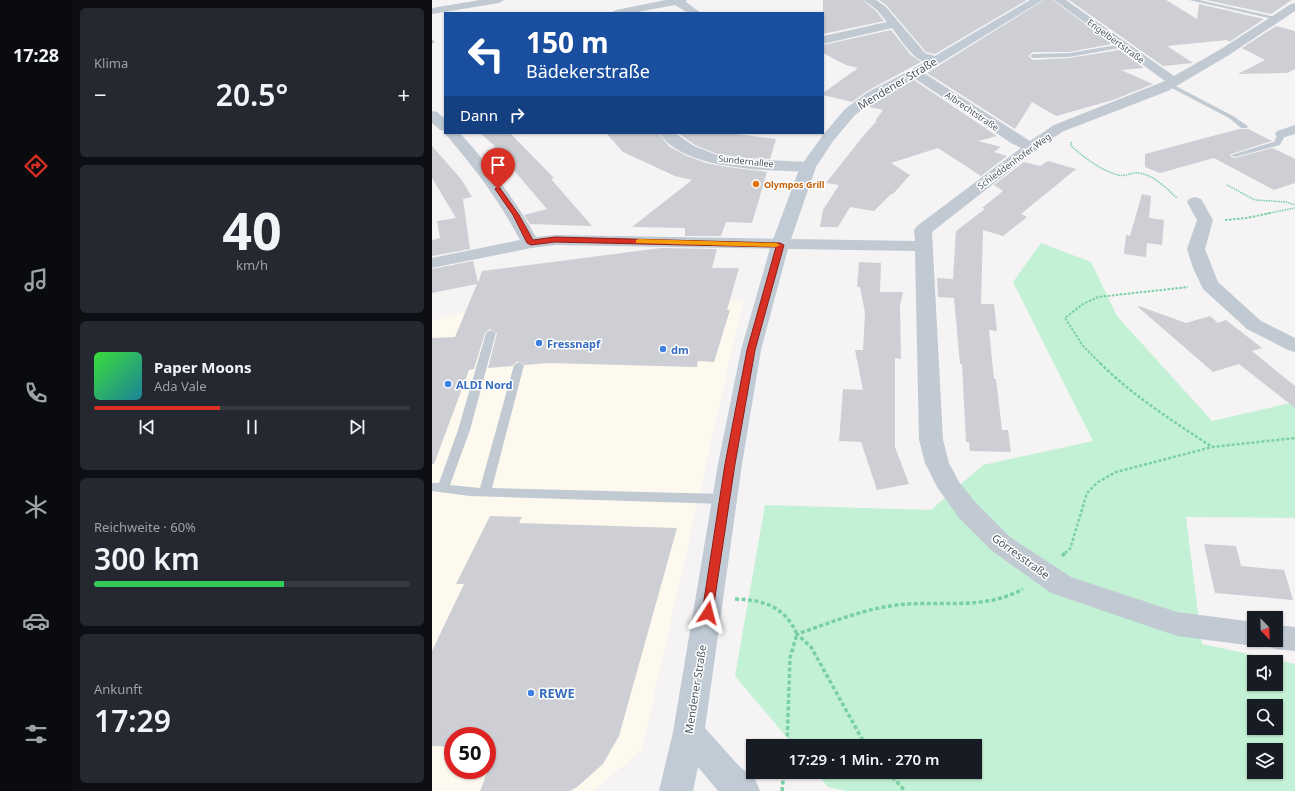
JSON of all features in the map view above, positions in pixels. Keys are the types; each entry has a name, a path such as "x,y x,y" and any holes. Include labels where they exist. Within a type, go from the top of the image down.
{"main road":[{"name":"Mendener Straße","path":"676,791 689,732 724,499 751,350 780,245 808,167 828,138 850,112 873,95 1038,0"},
{"path":"689,732 727,777 743,791"}],"street":[{"path":"869,0 881,8 921,56 934,60"},
{"name":"Engelbertstraße","path":"1059,0 1171,83"},
{"path":"621,12 679,1 695,12"},
{"path":"432,12 494,3"},
{"name":"Schleddenhofer Weg","path":"924,246 923,230 1030,147 1059,128 1163,88 1225,52 1295,6"},
{"path":"824,40 895,24"},
{"name":"Albrechtstraße","path":"915,72 1016,140 1030,147"},
{"path":"432,115 444,125"},
{"path":"453,134 489,176 516,215 531,243"},
{"name":"Sundernallee","path":"667,134 690,150 707,156 754,163 808,167"},
{"path":"1195,202 1204,220 1196,248 1202,268 1210,285 1254,324 1295,346"},
{"path":"432,263 531,243 555,240 780,245 924,246"},
{"name":"Görresstraße","path":"924,246 931,440 937,463 949,487 968,511 1001,544 1061,585 1142,614 1177,624 1247,633"},
{"path":"1283,638 1295,639"}],"lane":[{"path":"1192,0 1277,18"},
{"path":"1033,56 1069,55 1123,46"},
{"path":"1171,83 1244,126"},
{"path":"1235,156 1277,143 1288,131"},
{"path":"491,333 464,430 438,487 485,492 724,499"},
{"path":"485,492 519,365"}],"path":[{"path":"1059,128 1070,134 1071,146 1085,158 1106,171 1120,176 1140,173 1161,183 1183,204 1195,202"},
{"path":"1227,186 1255,200 1286,202 1295,206"},
{"path":"1204,220 1247,218 1295,206"},
{"path":"1210,285 1098,297 1083,304 1065,318 1083,346 1115,378 1153,408 1212,447"},
{"path":"797,634 865,611 899,605 990,603 1020,591 1044,573 1070,549 1087,493 1098,482 1116,472 1212,447 1295,438"},
{"path":"710,599 746,599 778,609 791,621 797,634 811,647 862,739"},
{"path":"787,739 790,658 797,634"},
{"path":"782,791 783,779"},
{"path":"894,779 905,791"}],"shaded area":[{"path":"518,300 743,301 642,749 594,791 432,791 432,320"}],"green space":[{"path":"1041,243 1091,262 1117,316 1212,421 1295,402 1295,518 1186,517 1202,644 1253,655 1247,655 1247,691 1283,691 1283,661 1295,664 1295,791 846,791 828,787 822,779 982,779 982,739 788,739 735,676 765,505 931,510 983,465 1093,441 1013,282"}],"building":[{"path":"823,0 863,0 876,11 884,21 824,34"},
{"path":"879,0 1027,0 935,54 926,52 886,5"},
{"path":"1044,0 1053,0 1112,44 1069,52 1033,52 1029,55 1029,57 1033,60 1069,58 1119,50 1144,68 1121,70 1153,84 1113,100 1056,116 1032,102 1015,129 927,73"},
{"path":"1069,0 1166,0 1197,19 1199,4 1264,19 1229,42 1227,40 1167,46 1193,63 1163,66"},
{"path":"1206,0 1292,0 1271,14"},
{"path":"1276,26 1295,31 1295,69 1287,73 1238,74 1265,60 1242,48"},
{"path":"891,30 910,54 921,62 867,91 852,102 824,95 824,92 858,68 846,65 824,54 824,45"},
{"path":"914,80 997,136 978,141 1001,147 994,152 1007,156 981,176 938,148 891,163 910,175 893,194 891,194 874,211 850,207 838,227 820,227 823,210 839,185 826,183 877,121 875,121 883,110 869,107 879,99"},
{"path":"1239,129 1248,129 1272,141 1231,154 1230,156 1235,158 1273,148 1295,159 1295,183 1274,190 1214,158 1160,173 1145,167 1145,154"},
{"path":"481,134 511,134 554,178 551,179 592,226 530,224 524,215 547,209 494,147 496,147"},
{"path":"607,134 659,134 670,147 687,156 706,163 767,172 752,223 726,222 721,236 685,236 685,228 632,227 692,180 675,176 623,152"},
{"path":"679,134 735,134 776,139 770,159 717,154 695,145"},
{"path":"432,146 461,179 472,197 463,199 470,249 432,256 432,240 440,238 437,221 456,218 432,178"},
{"path":"1048,161 1076,169 1021,214 1027,217 1003,236 983,230 981,304 994,304 997,331 989,330 994,379 996,379 1002,430 1008,430 1011,452 970,451 969,442 966,442 962,364 960,364 954,298 938,297 937,278 953,279 956,231 985,209 982,208 1003,191 994,185 1024,162 1040,166"},
{"path":"1142,194 1151,196 1149,218 1164,220 1162,245 1147,243 1146,257 1124,254 1126,235 1130,236"},
{"path":"661,248 717,249 712,268 739,268 727,310 730,310 714,362 698,361 697,367 548,363 525,365 518,361 512,366 488,368 497,333 490,329 485,333 474,369 469,370 434,464 432,464 432,338 455,337 477,284 432,293 432,269 473,261 478,283 482,271"},
{"path":"859,262 881,263 880,292 903,292 900,306 901,359 895,358 895,447 909,484 877,490 861,442 839,441 843,389 863,390 855,350 863,350 865,313 860,287 857,287"},
{"path":"1139,306 1186,323 1210,316 1218,323 1226,320 1262,348 1252,351 1295,386 1295,408 1239,364 1213,372 1138,307"},
{"name":"REWE","path":"490,516 522,517 519,523 677,528 619,736 603,764 577,787 570,791 480,791 485,779 496,779 496,727 444,727 444,747 432,746 432,651 464,584 456,584"},
{"path":"1204,544 1236,546 1241,566 1284,570 1293,600 1215,593"}],"slow traffic":[{"path":"639,242 776,245"}],"place":[{"name":"Olympos Grill","path":"756,184"},
{"name":"Fressnapf","path":"539,343"},
{"name":"dm","path":"663,349"},
{"name":"ALDI Nord","path":"448,384"},
{"name":"REWE","path":"531,693"}],"route":[{"path":"498,189 516,215 531,243 555,240 780,245 751,350 724,499 708,613"}]}
